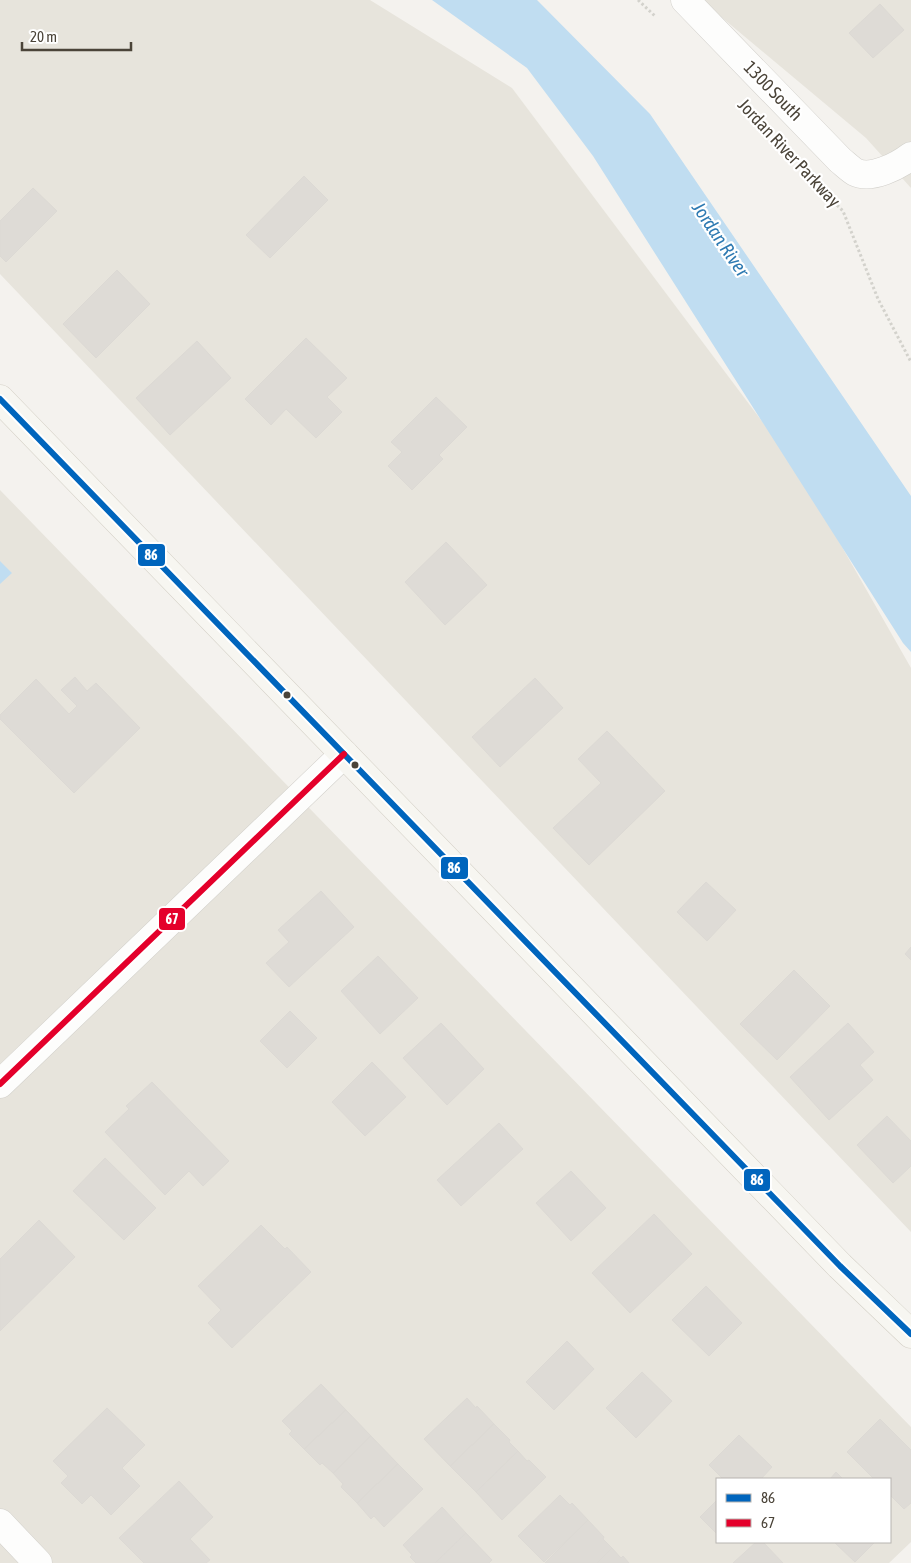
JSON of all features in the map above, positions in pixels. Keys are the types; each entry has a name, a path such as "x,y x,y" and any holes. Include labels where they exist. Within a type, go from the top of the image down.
{"main road":[{"path":"0,400 840,1266 911,1334"}],"street":[{"name":"1300 South","path":"685,0 840,160 856,173 866,175 885,171 911,156"},
{"path":"0,1084 344,754"},
{"path":"0,1523 38,1563"}],"path":[{"path":"638,0 659,20"},
{"name":"Jordan River Parkway","path":"830,197 843,211 878,299 911,362"}],"shaded area":[{"path":"0,0 370,0 512,88 797,468 911,668 911,1232 0,274"},
{"path":"701,0 911,0 911,188 866,138"},
{"path":"0,490 911,1427 911,1542 889,1563 0,1563"}],"water":[{"name":"Jordan River","path":"432,0 537,0 650,114 911,496 911,652 903,643 593,156 527,68"},
{"path":"0,561 12,573 0,584"}],"building":[{"path":"880,4 904,30 873,58 849,33"},
{"path":"304,176 328,200 270,258 246,235"},
{"path":"33,188 57,211 6,262 0,256 0,221"},
{"path":"117,270 150,304 96,358 63,324"},
{"path":"306,338 347,378 327,397 342,412 316,438 286,409 271,425 245,399"},
{"path":"197,341 231,378 170,435 136,398"},
{"path":"436,397 467,427 439,455 443,459 412,490 388,466 402,452 391,442"},
{"path":"446,542 487,585 445,625 405,582"},
{"path":"75,677 87,691 96,683 140,728 74,793 0,719 0,715 36,679 69,714 77,706 61,690"},
{"path":"535,678 563,708 500,767 472,737"},
{"path":"607,731 665,791 589,865 553,828 601,783 578,759"},
{"path":"706,882 736,910 707,941 677,912"},
{"path":"321,891 354,927 289,987 266,963 289,942 278,930"},
{"path":"911,947 911,960 905,954"},
{"path":"378,956 418,998 380,1034 341,991"},
{"path":"794,970 830,1006 777,1060 740,1024"},
{"path":"290,1011 317,1038 287,1068 260,1041"},
{"path":"441,1023 484,1069 447,1105 403,1058"},
{"path":"848,1023 874,1052 860,1065 873,1080 829,1120 790,1077"},
{"path":"372,1062 406,1097 365,1136 332,1102"},
{"path":"152,1082 229,1161 203,1186 189,1171 165,1195 105,1132 129,1109 126,1106"},
{"path":"887,1116 911,1141 911,1166 893,1183 857,1145"},
{"path":"499,1123 523,1149 461,1206 437,1180"},
{"path":"105,1158 156,1208 124,1240 73,1191"},
{"path":"571,1171 606,1208 571,1241 536,1203"},
{"path":"654,1214 692,1254 630,1313 592,1273"},
{"path":"39,1220 75,1257 0,1331 0,1259"},
{"path":"261,1225 285,1249 287,1247 311,1272 232,1348 208,1323 221,1310 198,1286"},
{"path":"706,1286 742,1323 709,1356 672,1320"},
{"path":"567,1341 594,1369 554,1410 526,1382"},
{"path":"642,1372 672,1401 636,1438 606,1408"},
{"path":"321,1384 346,1410 304,1449 289,1434 292,1431 282,1421"},
{"path":"467,1398 494,1424 450,1466 424,1439"},
{"path":"107,1408 145,1445 122,1468 140,1486 111,1515 91,1495 82,1504 61,1483 68,1476 53,1461"},
{"path":"346,1410 371,1436 333,1473 322,1463 320,1465 304,1449"},
{"path":"880,1419 911,1450 911,1503 904,1509 891,1496 891,1478 873,1478 847,1452"},
{"path":"494,1424 518,1451 476,1492 450,1466"},
{"path":"739,1435 772,1467 762,1478 722,1478 709,1465"},
{"path":"371,1436 398,1464 357,1503 341,1487 343,1484 333,1473"},
{"path":"518,1451 546,1477 502,1520 476,1492"},
{"path":"398,1464 423,1489 384,1527 374,1516 371,1519 357,1503"},
{"path":"836,1472 842,1478 831,1478"},
{"path":"179,1481 213,1517 190,1539 210,1560 206,1563 144,1563 119,1538"},
{"path":"560,1495 570,1505 572,1503 588,1520 544,1562 518,1536"},
{"path":"716,1501 716,1533 700,1517"},
{"path":"442,1507 466,1533 435,1563 416,1563 403,1545"},
{"path":"588,1520 612,1548 597,1563 545,1563"},
{"path":"466,1533 492,1560 489,1563 435,1563"},
{"path":"755,1543 764,1543 783,1563 733,1563"},
{"path":"835,1543 874,1543 855,1562"},
{"path":"612,1548 621,1558 623,1556 629,1563 597,1563"}],"transit line":[{"name":"86","path":"0,399 840,1266 911,1334"},
{"name":"67","path":"0,1084 344,754"}]}
